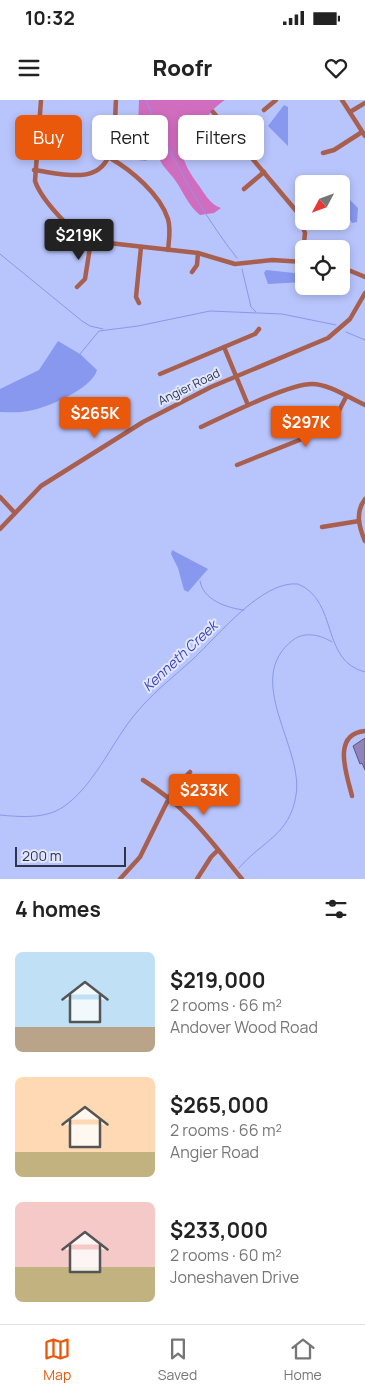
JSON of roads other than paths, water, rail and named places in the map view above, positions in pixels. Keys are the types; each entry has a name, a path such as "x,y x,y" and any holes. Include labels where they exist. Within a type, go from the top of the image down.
{"street":[{"path":"41,100 34,170 37,189 70,228 91,241 198,253 235,264 272,260 295,261"},
{"path":"115,115 116,100"},
{"path":"264,110 276,100"},
{"path":"323,153 334,150 364,134 342,100"},
{"path":"350,112 365,102"},
{"path":"34,170 82,176 99,168 108,160"},
{"path":"113,160 132,172 164,209 169,229 168,250"},
{"path":"254,160 302,220 305,240"},
{"path":"244,189 264,172"},
{"path":"77,287 85,278 91,241"},
{"path":"139,303 136,297 141,247"},
{"path":"192,272 197,265 198,253"},
{"path":"350,271 365,277"},
{"name":"Angier Road","path":"0,528 41,486 87,456 176,404 236,376 328,338 350,319 365,293"},
{"path":"160,374 255,334 259,329"},
{"path":"224,347 248,405"},
{"path":"201,427 248,405 296,387 313,384 365,405"},
{"path":"237,465 326,429 332,424 346,397"},
{"path":"0,497 14,512"},
{"path":"365,499 360,508 359,521 365,541"},
{"path":"322,527 359,521"},
{"path":"352,796 344,764 343,750 347,740 353,734 365,731"},
{"path":"120,879 140,857 169,798 190,772"},
{"path":"143,780 187,812 242,879"},
{"path":"197,879 210,857 218,850"}],"water":[{"path":"284,105 288,107 288,146 268,126"},
{"path":"350,200 358,208 357,222 352,223 350,220"},
{"path":"266,270 295,273 295,282 268,284 264,273"},
{"path":"58,341 80,354 97,370 93,377 78,391 57,402 25,412 0,412 0,389 39,370"},
{"path":"172,550 208,569 188,592 184,590 178,568 171,554"}],"waterway":[{"path":"146,100 187,182 211,222 237,258"},
{"path":"0,254 82,321 90,326 103,329"},
{"path":"242,269 251,307 256,312"},
{"path":"80,354 99,331 138,326 210,311 282,314 336,325"},
{"path":"346,332 365,340"},
{"path":"200,581 206,593 217,602 244,610"},
{"name":"Kenneth Creek","path":"0,815 24,817 49,814 73,799 92,778 124,729 146,702 255,600 284,585 298,584 311,592 319,603 341,656 351,666 365,672"},
{"path":"239,868 281,829 293,809 296,795 296,776 292,756 278,714 274,694 273,674 279,656 298,637 313,635 323,637 332,642"}]}
